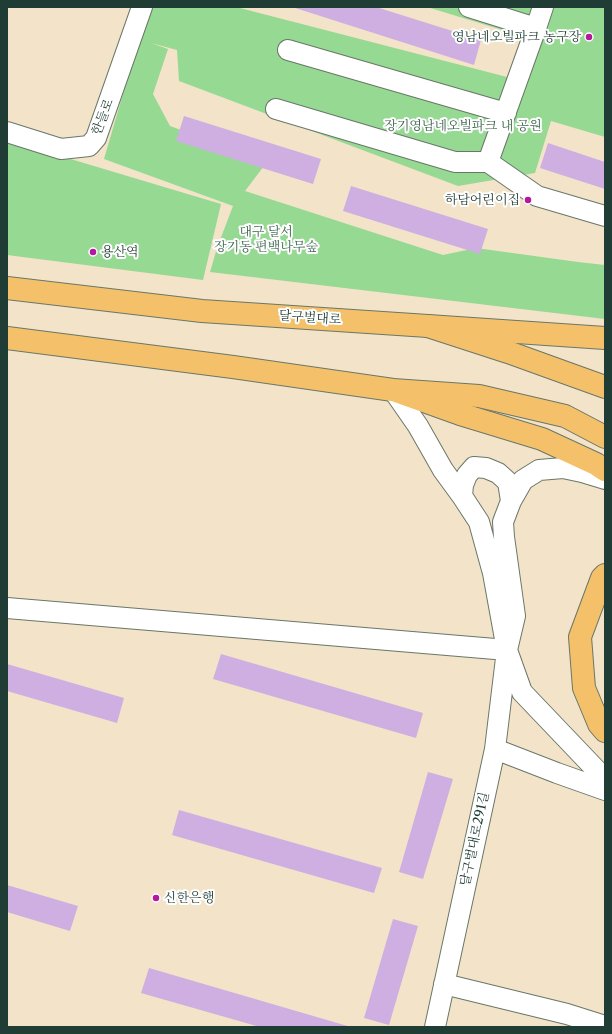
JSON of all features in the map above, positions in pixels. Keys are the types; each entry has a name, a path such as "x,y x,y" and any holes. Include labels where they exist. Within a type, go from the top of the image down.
{"main road":[{"name":"달구벌대로","path":"7,288 202,311 428,326 508,352 605,387"},
{"path":"428,326 605,338"},
{"path":"7,338 233,367 393,390 479,396 565,416 605,437"},
{"path":"393,390 460,414 542,440 596,464 605,470"},
{"path":"605,575 602,578 580,637 584,688 599,724 605,731"}],"street":[{"name":"한들로","path":"7,132 61,149 89,146 96,138 142,7"},
{"path":"469,7 536,28"},
{"path":"488,162 543,7"},
{"path":"288,50 506,113"},
{"path":"276,109 455,162 488,162 537,196 605,216"},
{"path":"393,390 418,426 443,470 479,522 493,573 507,650 522,692 605,780"},
{"path":"462,496 463,485 467,475 474,467 486,468 498,473 508,482 511,501"},
{"path":"507,650 515,616 504,537 504,522 511,501 523,480 539,470 563,468 582,472 605,480"},
{"path":"7,608 507,650"},
{"name":"달구벌대로291길","path":"435,1027 495,749 507,650"},
{"path":"495,749 605,790"},
{"path":"444,984 565,1021 605,1026"}],"green space":[{"path":"150,7 236,7 507,77 522,36 427,7 605,7 605,137 551,121 535,173 458,186 179,81 177,50 151,43 168,49 153,94 170,126 267,162 245,191 443,255 476,248 605,265 605,319 210,272 217,248 233,206 104,159 139,39"},
{"path":"7,140 221,204 203,280 7,255"}],"building":[{"path":"292,7 376,7 481,40 474,65"},
{"path":"184,116 321,159 313,184 176,141"},
{"path":"548,143 605,162 605,189 540,168"},
{"path":"351,186 488,229 480,254 343,211"},
{"path":"221,654 423,713 416,738 213,679"},
{"path":"7,664 124,698 117,723 7,691"},
{"path":"428,772 453,779 423,879 399,872"},
{"path":"179,810 382,868 374,893 172,835"},
{"path":"7,885 78,906 70,931 7,912"},
{"path":"393,919 418,926 389,1025 364,1018"},
{"path":"149,968 351,1027 260,1027 141,993"}],"place":[{"name":"영남네오빌파크 농구장","path":"589,37"},
{"name":"하담어린이집","path":"528,200"},
{"name":"용산역","path":"93,252"},
{"name":"신한은행","path":"156,898"}],"park label":[{"name":"장기영남네오빌파크 내 공원","path":"463,126"},
{"name":"대구 달서 장기동 편백나무숲","path":"266,240"}]}
